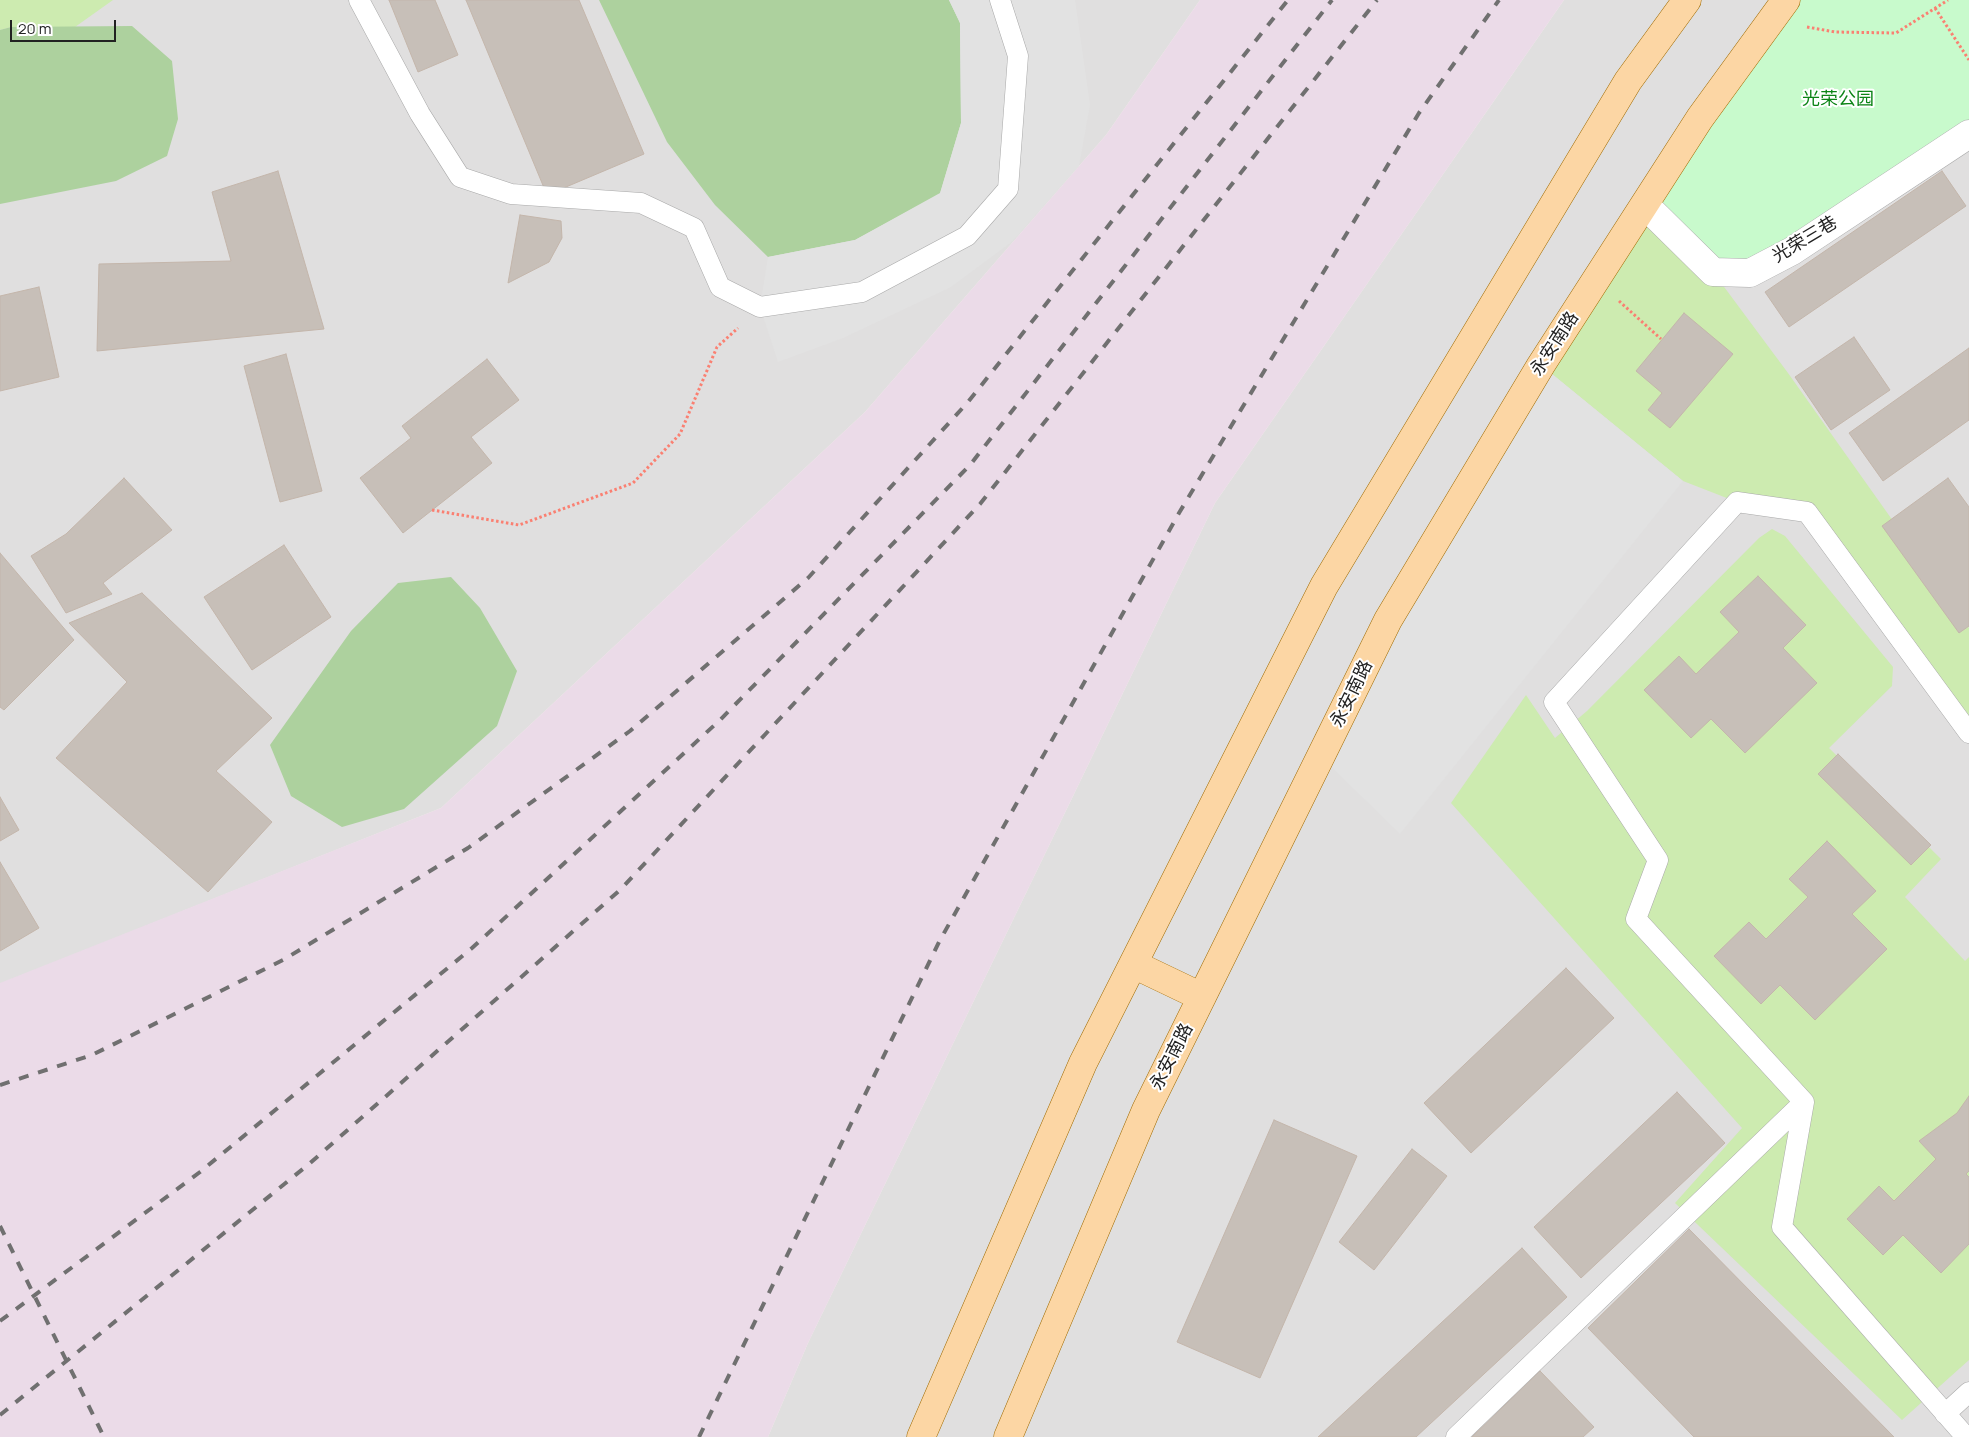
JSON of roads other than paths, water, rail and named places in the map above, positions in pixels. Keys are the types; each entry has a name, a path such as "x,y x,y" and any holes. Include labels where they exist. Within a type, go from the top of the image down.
{"main road":[{"path":"921,1437 1083,1063 1324,586 1628,82 1687,0"},
{"name":"永安南路","path":"1008,1437 1146,1110 1388,620 1541,365 1700,118 1779,10"},
{"path":"1132,964 1202,997"}],"street":[{"name":"光荣三巷","path":"1645,205 1713,272 1750,272 1792,251 1969,134"}],"lane":[{"path":"359,0 420,114 460,178 512,194 641,203 694,228 720,287 760,307 862,292 967,236 1008,189 1018,56 1000,0"},
{"path":"1804,1102 1636,919 1658,860 1554,702 1737,502 1807,512 1969,732"},
{"path":"1804,1102 1782,1227 1966,1437"},
{"path":"1456,1437 1804,1102"},
{"path":"1946,1414 1969,1392"}],"railway":[{"path":"0,1085 92,1055 283,960 468,848 630,731 808,578 968,402 1288,0"},
{"path":"0,1321 200,1172 472,948 720,720 970,465 1332,0"},
{"path":"0,1415 309,1164 620,890 980,504 1377,0"},
{"path":"699,1437 939,942 1179,513 1419,113 1499,0"},
{"path":"0,1226 104,1437"}],"park label":[{"name":"光荣公园","path":"1838,100"}]}
